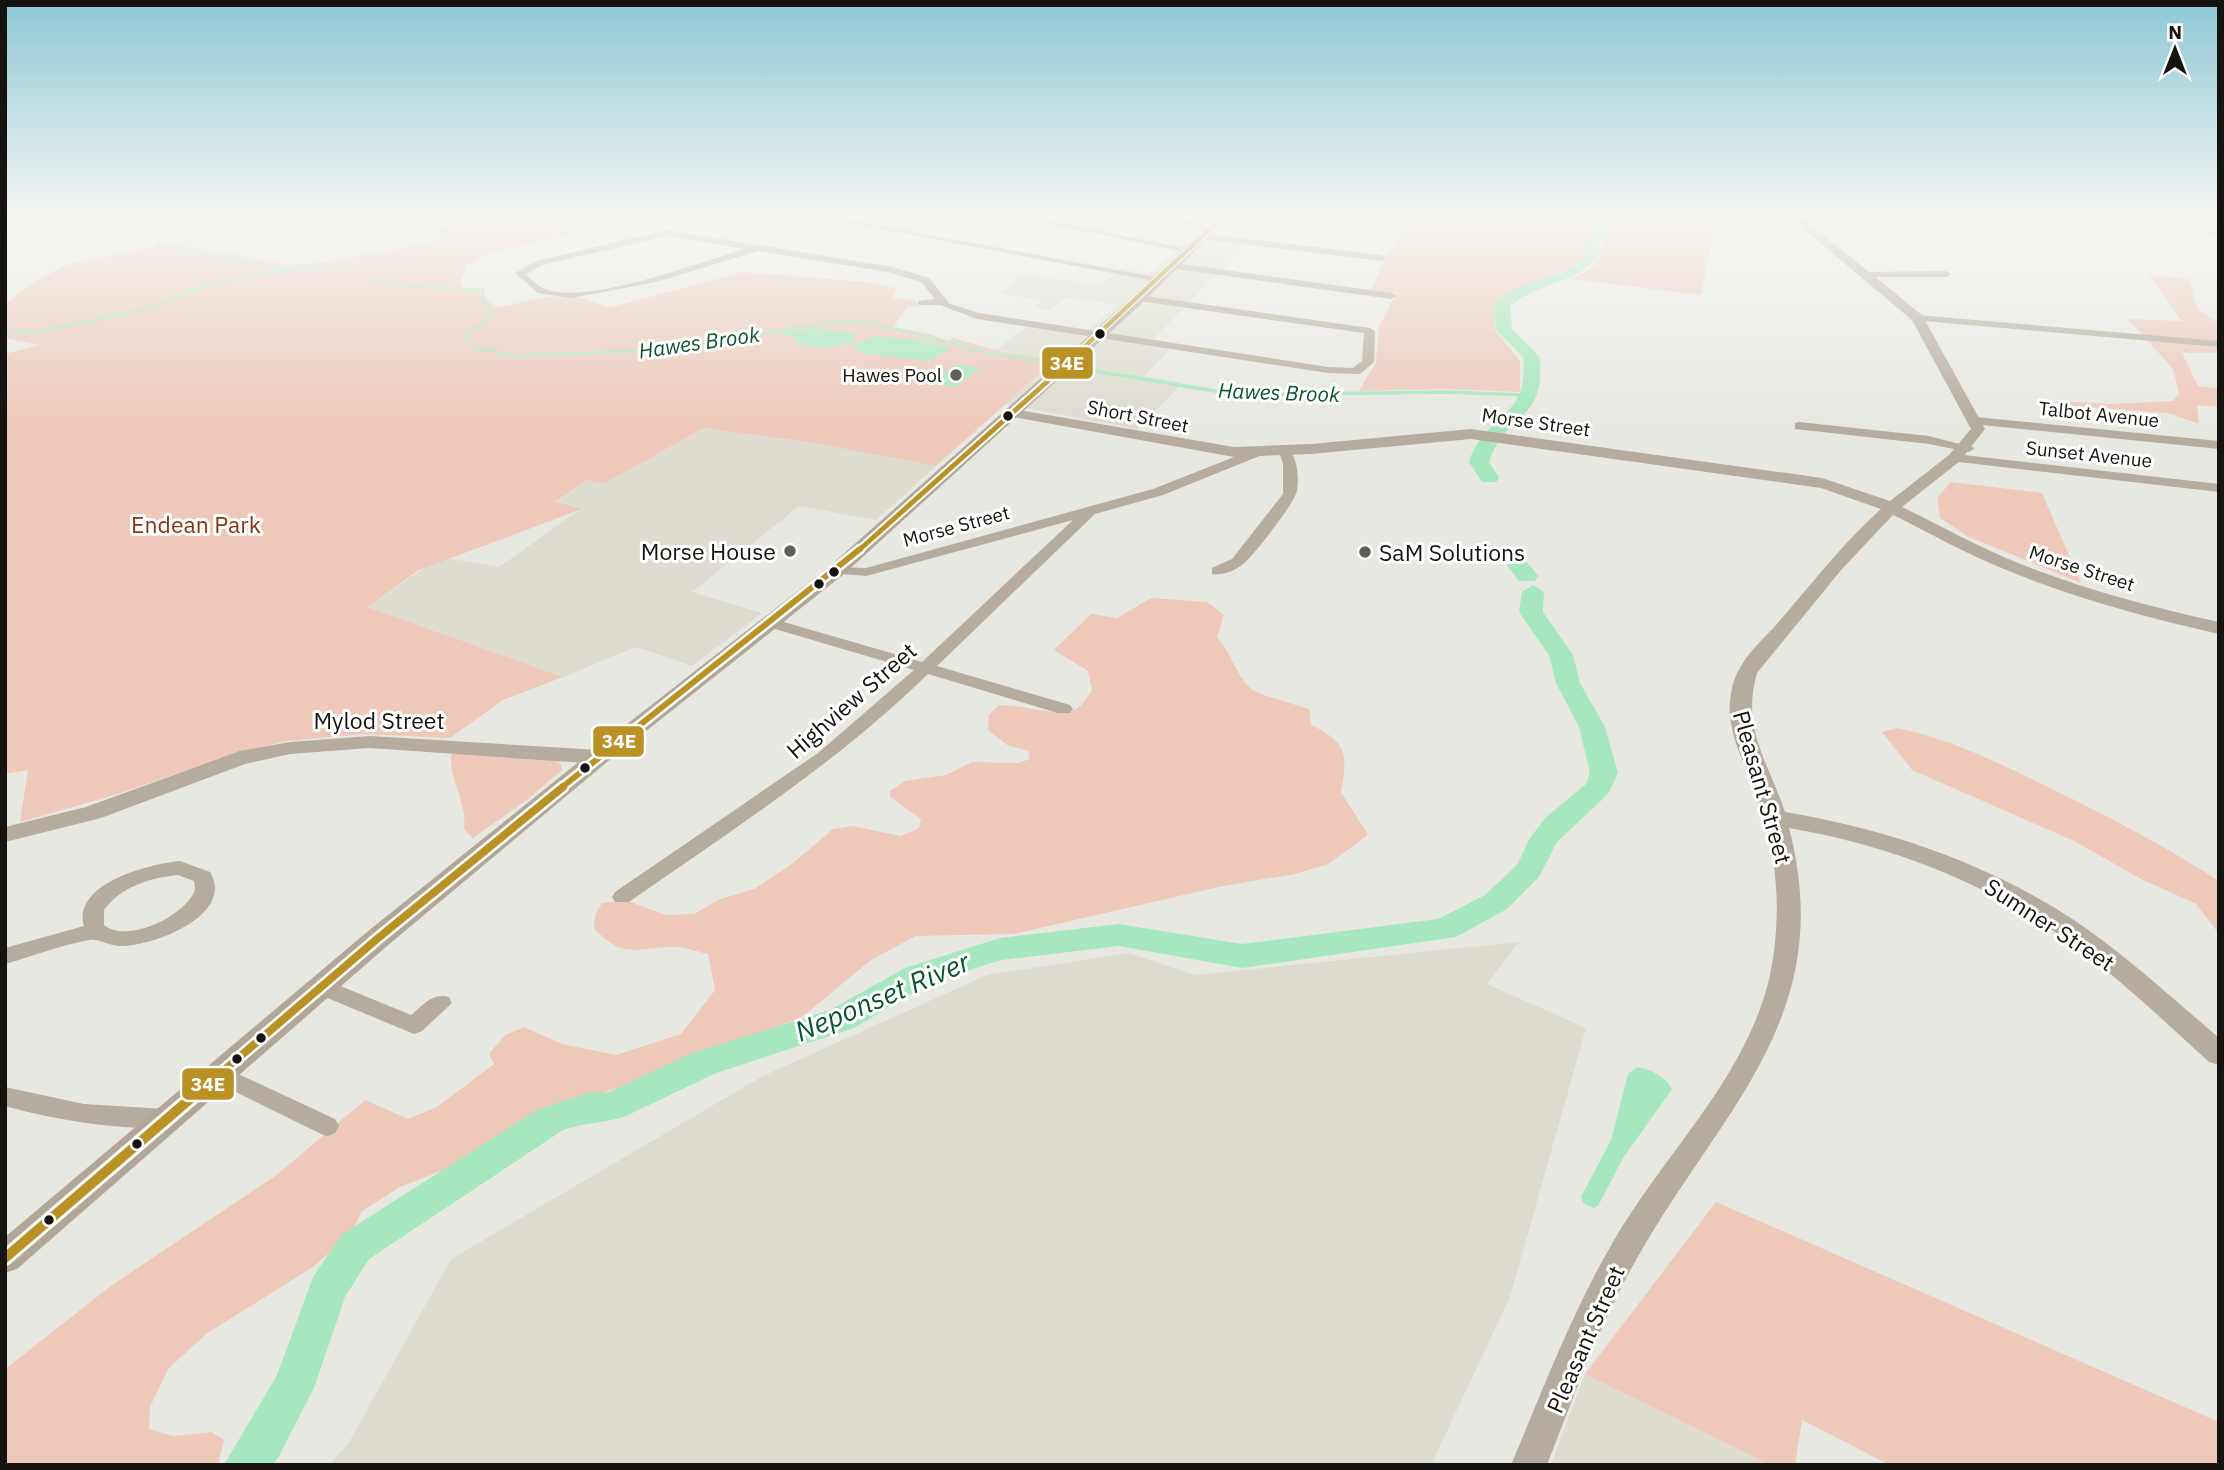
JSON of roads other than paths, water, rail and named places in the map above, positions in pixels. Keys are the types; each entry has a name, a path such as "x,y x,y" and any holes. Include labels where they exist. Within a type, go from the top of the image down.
{"main road":[{"path":"5,1258 321,986 599,757 837,570 1154,285"}],"street":[{"path":"530,285 547,293 590,294 624,285"},
{"path":"931,285 941,302 953,309 977,316 1347,372 1356,372 1368,362 1370,331 1139,298"},
{"path":"1309,285 1391,296"},
{"path":"1799,426 1918,438 1969,448 1976,438 1976,421 1949,381 1917,318 1879,285"},
{"path":"922,303 941,302"},
{"path":"1917,318 2219,344"},
{"name":"Short Street","path":"1013,412 1186,445 1257,452"},
{"name":"Talbot Avenue","path":"1976,421 2219,445"},
{"name":"Morse Street","path":"837,570 866,572 1089,512 1175,487 1257,452 1434,435 1482,435 1822,483 1856,491 1976,551 2058,584 2219,628"},
{"name":"Pleasant Street","path":"1530,1465 1597,1299 1642,1223 1726,1104 1770,1017 1789,940 1790,910 1787,870 1776,818 1741,722 1738,702 1749,668 1856,543 1892,507 1969,448"},
{"path":"1217,571 1237,562 1290,494 1290,464 1285,451"},
{"name":"Sunset Avenue","path":"1955,458 2219,488"},
{"name":"Highview Street","path":"622,897 824,757 887,705 1089,512"},
{"path":"771,623 1064,709"},
{"name":"Mylod Street","path":"5,835 93,813 240,758 290,748 370,742 599,757"},
{"name":"Sumner Street","path":"1776,818 1813,823 1882,841 1936,859 1987,881 2075,934 2128,974 2219,1054"},
{"path":"164,869 194,871 203,877 207,886 204,897 195,909 161,931 120,939 104,937 94,930 90,922 100,900 129,880 164,869"},
{"path":"5,956 94,930"},
{"path":"321,986 414,1024 441,1003"},
{"path":"219,1074 327,1126"},
{"path":"5,1096 39,1107 127,1119 164,1119"}],"waterway":[{"path":"5,330 33,333 159,306 187,292 212,285"},
{"name":"Hawes Brook","path":"392,285 483,290 483,301 492,309 486,322 464,334 474,347 517,356 659,350 841,321 877,324 984,352 1057,364"},
{"name":"Neponset River","path":"1489,478 1479,462 1483,451 1489,441 1523,406 1533,385 1531,356 1504,330 1502,304 1516,293 1540,285"},
{"path":"786,333 851,341"},
{"name":"Hawes Brook","path":"1047,363 1239,395 1445,392 1529,395"},
{"name":"Neponset River","path":"1518,565 1527,576"},
{"name":"Neponset River","path":"246,1465 264,1441 293,1388 314,1335 327,1290 355,1247 550,1120 587,1107 613,1106 704,1063 842,1019 916,976 1000,949 1119,935 1242,956 1445,929 1496,902 1529,870 1544,838 1556,824 1598,788 1604,773 1592,727 1568,683 1561,655 1531,612 1533,592"}],"place":[{"name":"Hawes Pool","path":"956,375"},
{"name":"Morse House","path":"790,551"},
{"name":"SaM Solutions","path":"1365,552"}],"park label":[{"name":"Endean Park","path":"196,524"}]}
